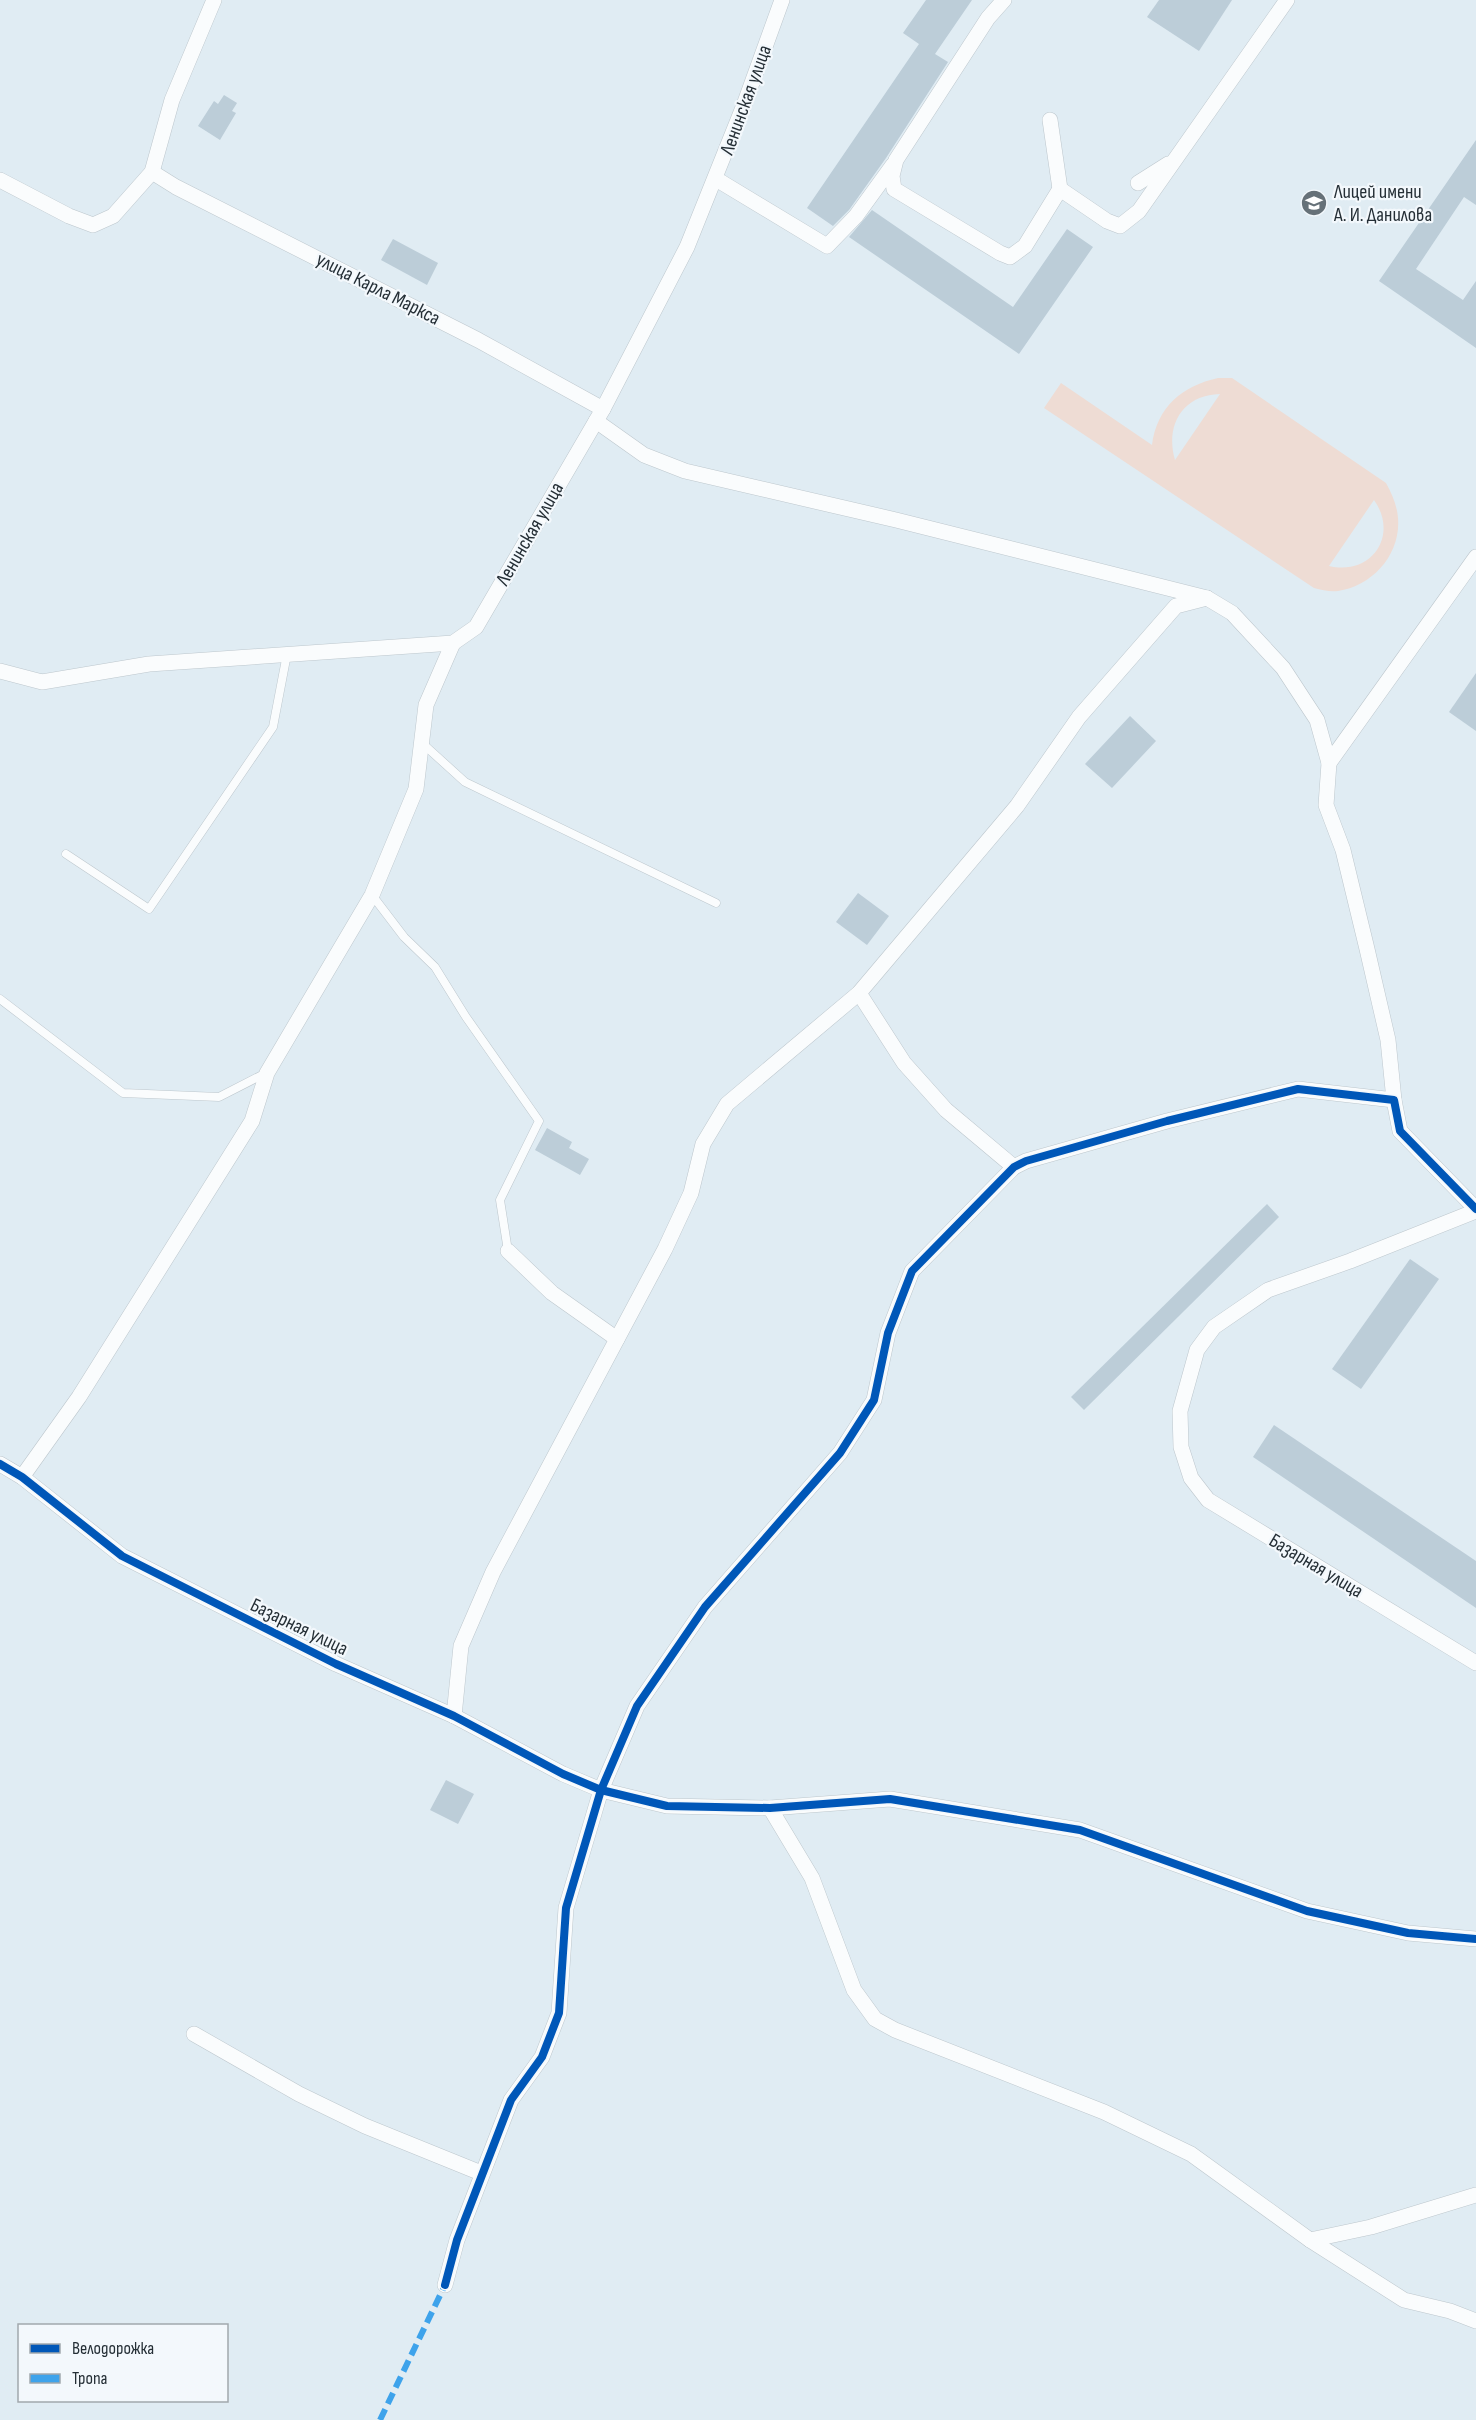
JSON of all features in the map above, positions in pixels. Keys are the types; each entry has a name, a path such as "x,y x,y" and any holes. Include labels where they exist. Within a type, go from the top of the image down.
{"street":[{"path":"0,180 69,216 93,225 113,216 152,172 172,100 214,0"},
{"name":"Ленинская улица","path":"453,643 476,627 600,415 687,248 716,179 782,0"},
{"path":"716,179 827,246 856,216 896,160 988,18 1004,0"},
{"path":"1060,189 1107,221 1120,226 1138,211 1287,0"},
{"path":"896,160 892,176 894,189 1000,253 1010,256 1024,246 1060,189 1050,120"},
{"path":"1138,183 1174,160"},
{"name":"улица Карла Маркса","path":"152,172 176,187 478,340 600,415 644,455 685,471 896,520 1207,598 1232,613 1283,668 1317,720 1329,763"},
{"path":"1476,557 1329,763 1326,805 1343,850 1388,1040 1394,1100 1400,1131 1476,1210"},
{"path":"454,1716 461,1646 489,1582 682,1212 691,1193 703,1144 727,1104 859,993 1017,806 1079,717 1176,606 1207,598"},
{"path":"0,671 42,682 149,664 453,643 426,705 416,789 372,895 267,1073 252,1121 79,1397 22,1477"},
{"path":"859,993 904,1063 946,1110 1014,1167"},
{"path":"446,2285 457,2240 511,2100 542,2057 559,2013 566,1908 601,1790 637,1706 705,1607 840,1453 874,1400 888,1334 912,1271 1014,1167 1167,1121 1298,1089 1394,1100"},
{"name":"Базарная улица","path":"1476,1210 1350,1261 1268,1290 1214,1327 1197,1350 1180,1411 1182,1447 1191,1478 1208,1500 1476,1663"},
{"path":"508,1251 552,1293 617,1339"},
{"name":"Базарная улица","path":"0,1464 22,1477 122,1556 336,1664 454,1716 563,1774 601,1790 667,1806 770,1808 890,1799 1080,1830 1307,1911 1408,1933 1476,1939"},
{"path":"770,1808 812,1878 854,1990 875,2019 895,2030 1104,2112 1191,2154 1310,2240 1404,2300 1450,2311 1476,2321"},
{"path":"194,2034 299,2094 346,2117 481,2174"},
{"path":"1310,2240 1371,2227 1476,2195"}],"lane":[{"path":"66,854 149,909 273,728 287,654"},
{"path":"422,743 465,782 716,903"},
{"path":"372,895 404,937 435,967 466,1017 539,1121 500,1200 508,1251"},
{"path":"0,999 123,1093 219,1097 267,1073"}],"shaded area":[{"path":"1218,378 1232,378 1386,483 1397,509 1398,532 1389,556 1373,575 1362,583 1338,591 1314,588 1044,408 1061,383 1152,445 1159,420 1173,400 1193,386","holes":["1220,394 1175,460 1172,435 1175,424 1186,406 1207,396","1374,500 1381,513 1384,526 1377,550 1369,559 1358,565 1329,566"]}],"building":[{"path":"926,0 972,0 935,54 948,62 886,158 849,210 833,226 807,208 919,44 903,33"},
{"path":"1159,0 1232,0 1199,51 1147,17"},
{"path":"224,95 237,103 232,111 236,113 220,140 198,126 214,101 218,104"},
{"path":"1476,140 1476,205 1464,197 1416,269 1463,300 1476,281 1476,348 1379,281"},
{"path":"872,210 1013,307 1067,229 1093,247 1019,354 849,237"},
{"path":"393,239 438,263 427,285 381,260"},
{"path":"1476,673 1476,731 1449,712"},
{"path":"1130,716 1156,741 1112,788 1085,764"},
{"path":"858,893 889,916 867,945 836,922"},
{"path":"547,1128 572,1142 569,1148 589,1159 580,1175 535,1150"},
{"path":"1267,1204 1279,1217 1084,1410 1071,1397"},
{"path":"1410,1259 1439,1279 1361,1389 1332,1369"},
{"path":"1274,1425 1476,1561 1476,1608 1253,1457"},
{"path":"446,1780 474,1794 458,1824 430,1810"}],"marked path":[{"path":"380,2420 445,2285"}],"cycle path":[{"path":"445,2285 457,2240 511,2100 542,2057 559,2013 566,1908 601,1790 637,1706 705,1607 840,1453 874,1400 888,1333 912,1271 1014,1167 1026,1161 1167,1121 1298,1089 1394,1100 1400,1131 1476,1209"},
{"path":"0,1464 22,1477 122,1556 336,1664 454,1716 563,1774 601,1790 667,1806 770,1808 890,1799 1080,1830 1307,1911 1408,1933 1476,1939"}],"place":[{"name":"Лицей имени А. И. Данилова","path":"1314,203"}]}
